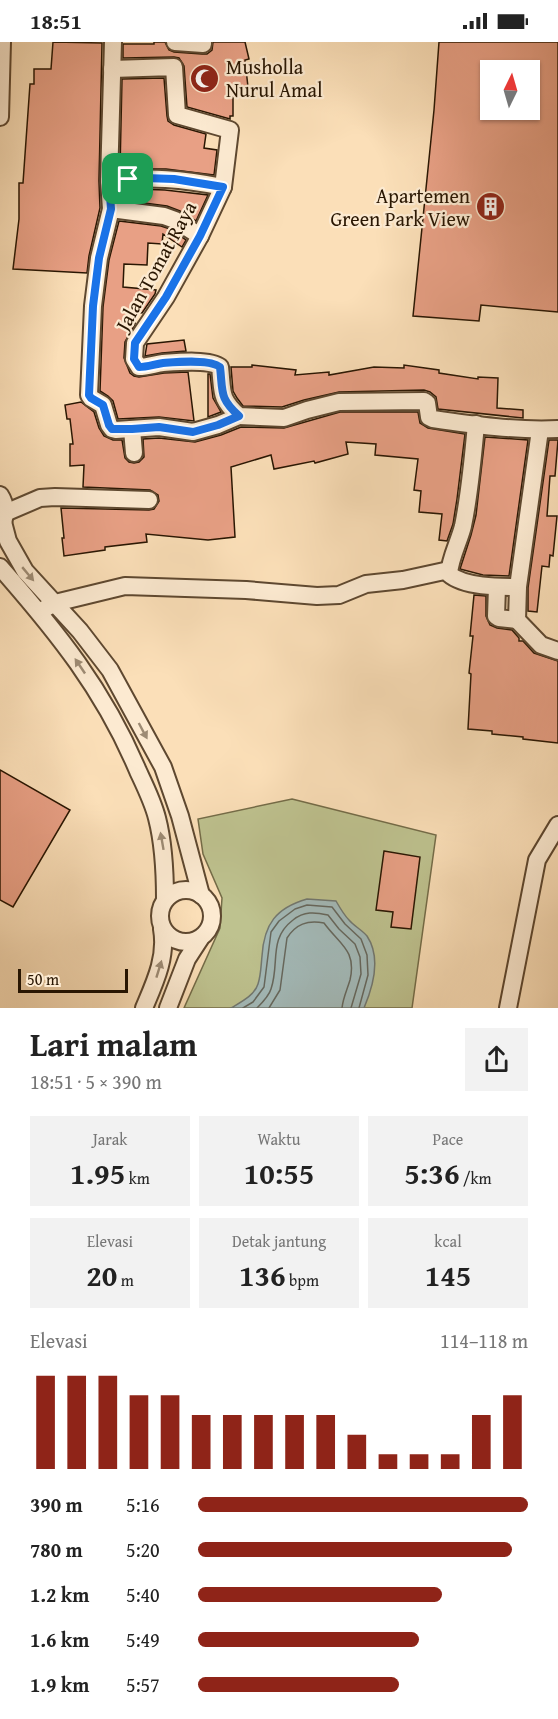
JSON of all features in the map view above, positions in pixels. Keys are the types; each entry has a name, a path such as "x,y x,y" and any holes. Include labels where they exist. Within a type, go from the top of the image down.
{"street":[{"path":"0,117 2,42"},
{"path":"175,42 203,44 203,42"},
{"path":"118,43 112,69 109,181 111,209 99,258 93,306 89,395 103,405 112,429 159,427 193,432 239,416 284,418 339,402 414,401 426,402 429,417 433,419 540,430 558,429"},
{"name":"Jalan Tomat Raya","path":"112,69 174,67 177,115 230,130 223,187 200,236 166,297 135,343 134,359 136,364 142,368 162,363 210,362 218,364 223,397 228,406 239,416"},
{"path":"109,181 145,178 174,179 223,187"},
{"path":"111,209 164,216 176,220 200,236"},
{"path":"476,424 472,469 462,528 448,574 455,579 473,584 518,587"},
{"path":"132,429 134,453"},
{"path":"517,620 518,587 540,430"},
{"path":"0,495 5,506 3,521 8,541 25,571 80,631 110,670 163,767 180,816 201,894 210,904 213,917 209,930 187,959 168,1008"},
{"path":"3,521 40,498 149,500"},
{"path":"0,567 67,646 100,695 130,750 157,817 165,866 165,899 160,910 160,923 165,941 159,972 144,1008"},
{"path":"39,612 55,603 125,586 246,590 317,596 339,595 366,584 403,580 449,570"},
{"path":"497,587 496,616 517,620 541,645 558,651"},
{"path":"508,1008 537,860 558,825"},
{"path":"165,899 185,890 201,894"},
{"path":"162,928 175,940 183,943 200,939"}],"green space":[{"path":"292,799 436,835 412,1008 184,1008 220,928 222,898 203,854 198,819"}],"water":[{"path":"307,899 336,901 347,918 367,936 375,962 373,982 364,1008 231,1008 254,992 258,984 263,945 269,926 287,907"}],"building":[{"path":"53,42 102,43 100,208 87,273 13,269 19,219 19,183 23,183 30,84 34,84 34,69 51,69"},
{"path":"154,42 165,42 169,50 174,52 207,54 212,50 213,42 245,42 249,59 245,60 248,87 233,88 233,116 230,116 230,119 187,107 184,66 179,58 123,58 123,44 154,44"},
{"name":"Apartemen Green Park View","path":"439,42 558,42 558,312 481,305 479,321 413,316"},
{"path":"164,78 168,121 174,125 206,134 204,148 217,150 214,175 166,169 120,169 122,79"},
{"path":"138,189 208,195 196,221 167,206 121,200 120,190"},
{"path":"119,221 161,226 186,240 182,247 163,234 162,244 148,243 147,265 124,264 123,287 156,290 142,313 136,312 135,324 125,342 124,358 130,373 134,376 188,372 194,421 159,417 118,419 113,401 100,391 103,307 109,260"},
{"path":"184,340 186,351 145,356 147,344"},
{"path":"252,365 296,370 295,375 329,372 329,375 374,367 404,368 404,365 478,379 478,377 498,378 497,408 523,410 523,418 438,409 436,397 424,390 339,392 282,407 243,406 233,391 231,367 252,367"},
{"path":"208,374 210,374 213,398 221,412 208,417"},
{"path":"81,402 94,412 104,436 113,440 122,440 125,458 134,463 144,457 143,439 159,438 195,442 241,427 284,428 340,412 418,412 420,423 428,428 465,434 453,524 447,541 439,540 442,514 419,512 421,491 414,490 418,459 375,455 376,444 346,442 348,454 315,463 314,461 274,469 271,455 231,467 235,537 208,540 146,534 147,542 105,547 105,550 64,556 61,508 149,510 154,509 159,501 158,495 150,490 83,487 84,465 70,466 70,444 73,444 70,419 67,419 65,405"},
{"path":"485,437 528,440 509,576 483,575 460,569 476,515"},
{"path":"549,440 558,440 555,476 550,476 547,516 557,516 553,556 550,555 549,567 542,566 537,612 528,611 528,588"},
{"path":"474,595 486,596 486,616 490,625 512,630 519,641 523,641 534,653 558,661 558,743 468,729 471,674 469,673 473,636 470,636"},
{"path":"0,770 70,810 13,907 0,900"},
{"path":"384,851 420,857 411,929 391,927 393,912 376,910"}],"place":[{"name":"Musholla Nurul Amal","path":"205,78"},
{"name":"Apartemen Green Park View","path":"491,207"}],"route":[{"path":"128,179 174,179 223,187 200,236 166,297 134,346 134,359 136,364 142,368 162,363 210,362 218,364 223,397 228,406 239,416 218,425 193,432 159,427 116,430 109,425 103,405 89,395 93,306 99,258 111,209 109,181 128,179"}]}
